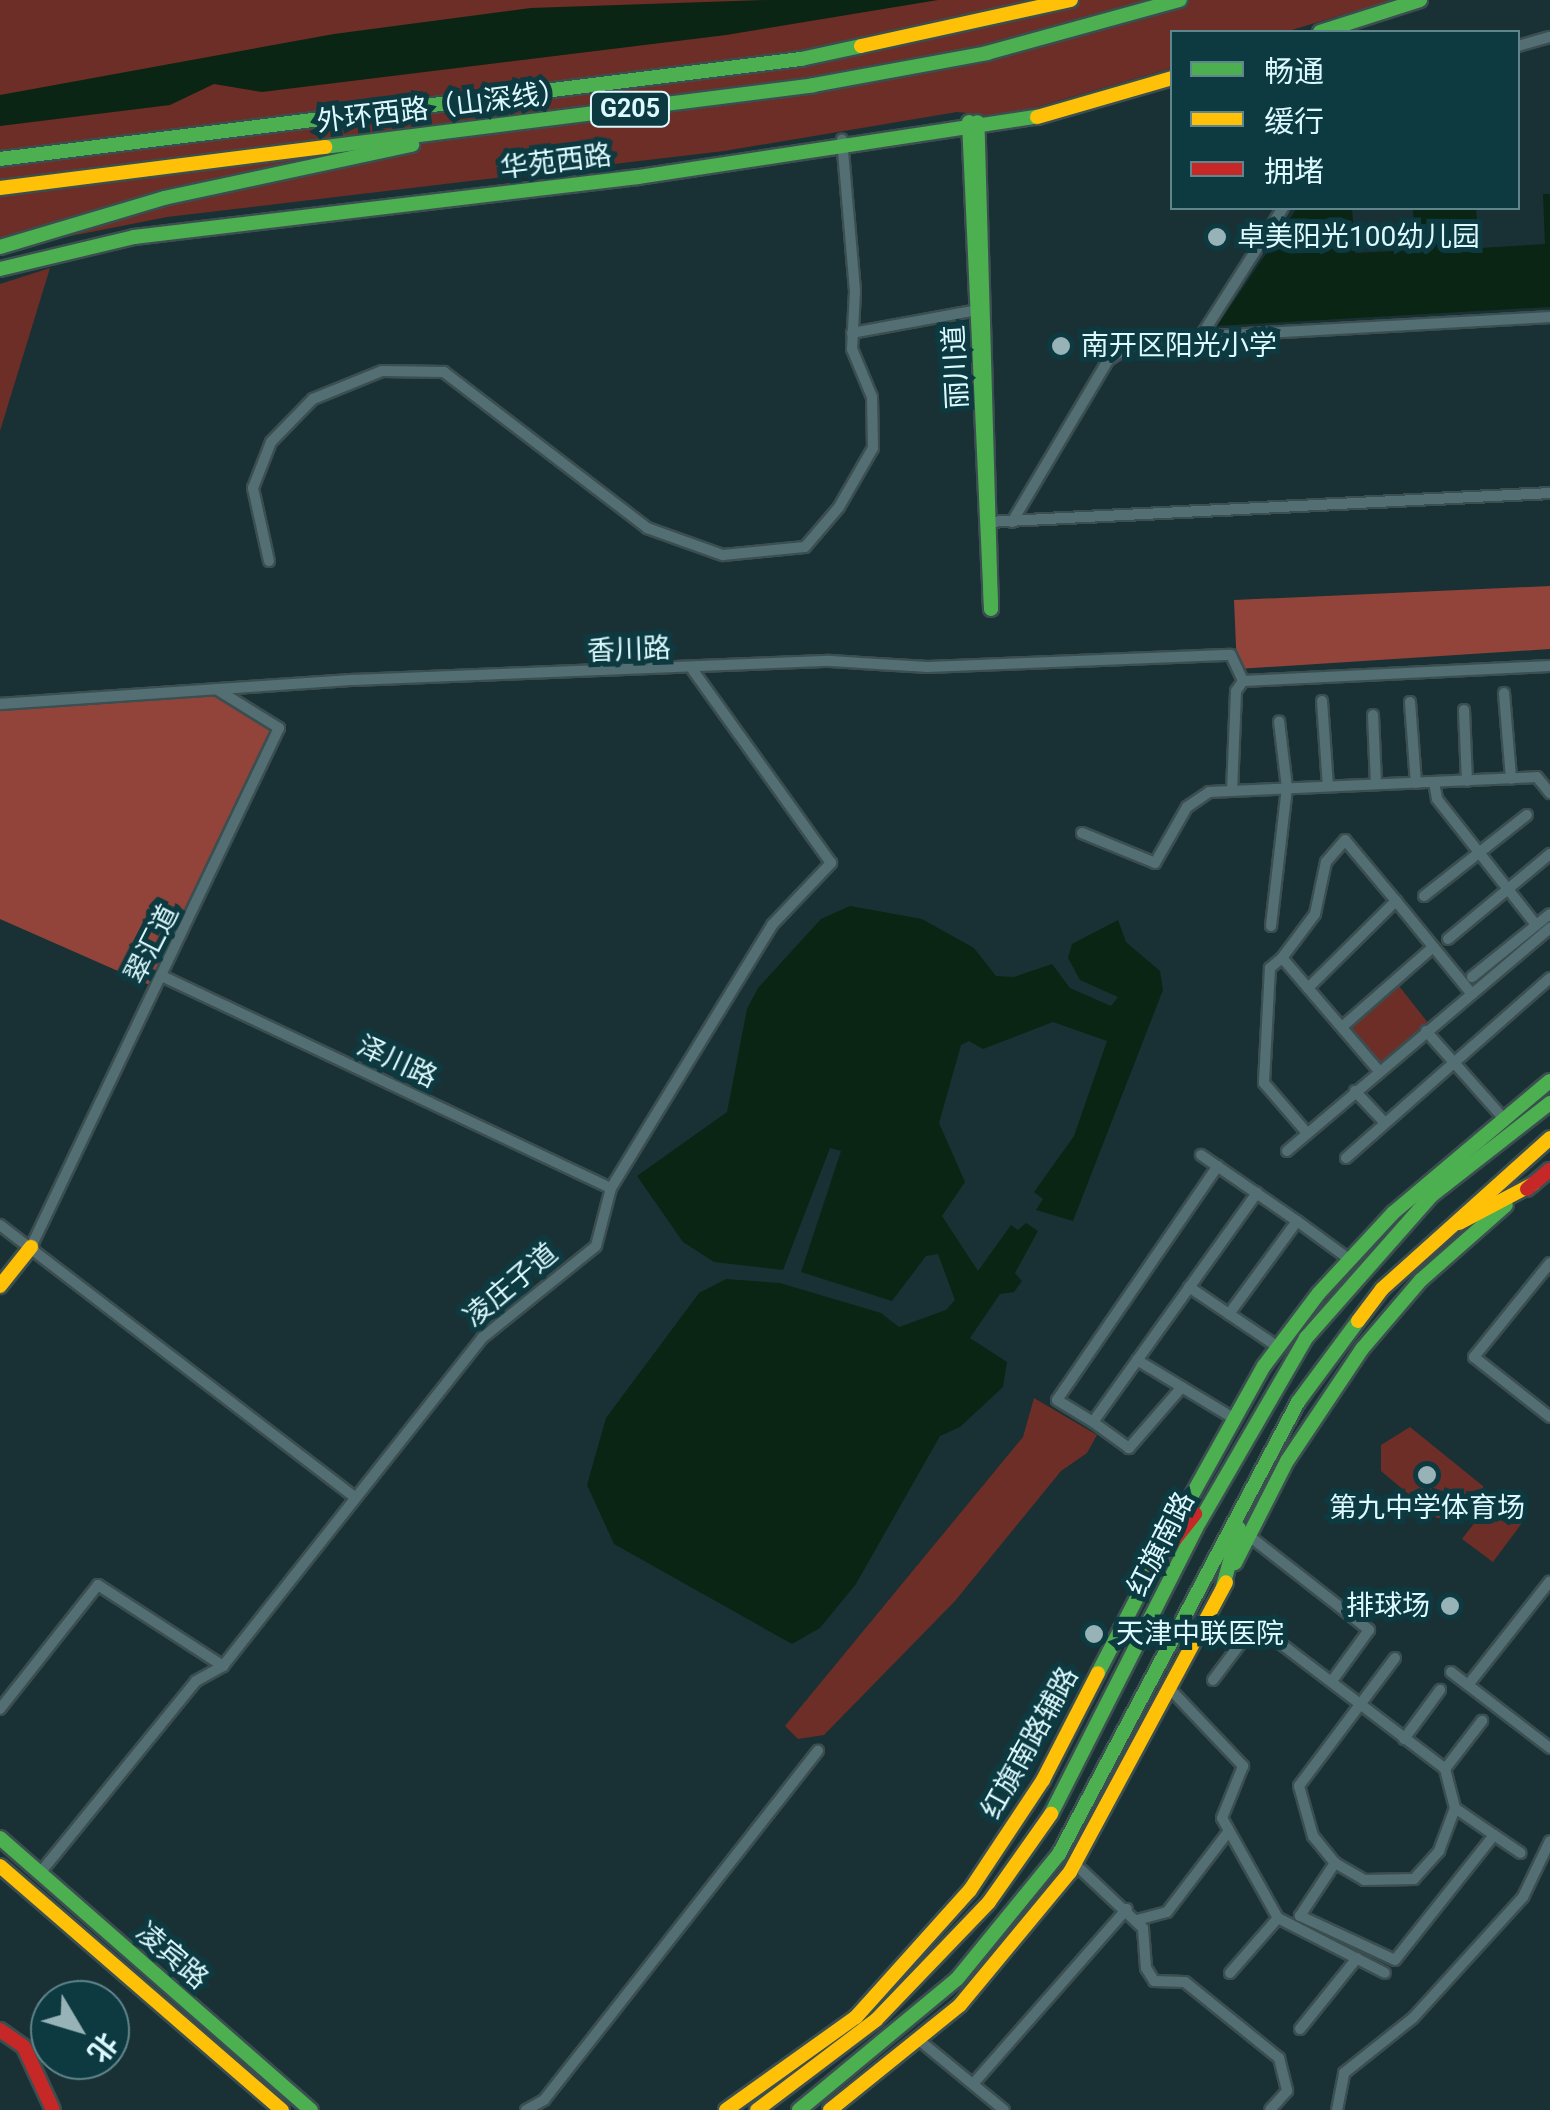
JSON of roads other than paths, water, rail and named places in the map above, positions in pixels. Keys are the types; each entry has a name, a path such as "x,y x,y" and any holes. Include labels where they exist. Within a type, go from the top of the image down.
{"main road":[{"name":"外环西路（山深线）","path":"0,159 801,59 1071,0"},
{"name":"外环西路（山深线）","path":"0,188 441,135 907,70 1180,0"},
{"path":"1314,30 1408,0"},
{"path":"1326,30 1420,0"},
{"name":"华苑西路","path":"0,266 138,231 1034,117 1170,77"},
{"name":"丽川道","path":"973,124 993,609"},
{"path":"0,247 53,230 441,135"},
{"name":"红旗南路辅路","path":"726,2110 856,2017 970,1890 1044,1780 1233,1418 1278,1347 1349,1258 1550,1081"},
{"name":"红旗南路","path":"757,2110 847,2045 949,1950 1048,1821 1266,1398 1358,1273 1431,1196 1550,1103"},
{"name":"红旗南路","path":"799,2110 858,2066 957,1979 1059,1854 1298,1402 1346,1334 1436,1234 1550,1138"},
{"path":"830,2110 919,2040 1007,1953 1075,1864 1171,1690 1287,1461 1382,1324 1440,1262 1550,1170"},
{"path":"1436,1234 1533,1184"},
{"path":"0,1286 31,1247"},
{"path":"1154,1566 1223,1478"},
{"path":"1222,1590 1248,1496"},
{"name":"凌宾路","path":"0,1838 311,2110"},
{"name":"凌宾路","path":"0,1866 282,2110"},
{"path":"0,2030 24,2047 53,2110"}],"street":[{"path":"1520,45 1550,37"},
{"path":"269,561 253,488 270,442 313,399 382,371 444,372 647,528 723,555 805,547 839,507 873,448 872,397 852,333 856,291 843,143"},
{"path":"1201,336 1283,210"},
{"path":"852,333 981,310"},
{"path":"1012,522 1108,360 1140,340 1550,317"},
{"path":"990,522 1550,493"},
{"name":"香川路","path":"0,704 830,661 928,667 1231,655 1243,681"},
{"path":"1232,791 1236,690 1243,681 1550,666"},
{"name":"凌庄子道","path":"40,1873 196,1681 222,1666 482,1338 596,1246 611,1188 772,925 831,863 693,670"},
{"name":"翠汇道","path":"31,1247 164,977 279,728 216,690"},
{"path":"1504,693 1511,778"},
{"path":"1322,701 1328,786"},
{"path":"1410,702 1416,783"},
{"path":"1464,710 1467,780"},
{"path":"1373,714 1376,784"},
{"path":"1270,926 1288,788 1280,720"},
{"path":"1082,833 1155,863 1196,796 1511,778 1537,778 1550,793"},
{"path":"1434,782 1437,799 1536,925"},
{"path":"1424,896 1527,815"},
{"path":"1307,1133 1264,1083 1270,968 1315,914 1326,862 1345,840 1471,994"},
{"path":"1448,939 1550,854"},
{"path":"1308,988 1396,901"},
{"path":"1472,977 1550,914"},
{"path":"1286,1150 1550,928"},
{"path":"1342,1026 1434,947"},
{"path":"1282,958 1379,1071"},
{"name":"泽川路","path":"164,977 611,1188"},
{"path":"1346,1158 1452,1060 1550,978"},
{"path":"1426,1030 1504,1119"},
{"path":"1355,1092 1385,1122"},
{"path":"1201,1155 1349,1258"},
{"path":"1182,1388 1129,1448 1057,1400 1218,1166"},
{"path":"1094,1422 1257,1193"},
{"path":"1230,1314 1298,1220"},
{"path":"0,1225 354,1497"},
{"path":"1550,1262 1474,1357 1550,1417"},
{"path":"1189,1287 1278,1347"},
{"path":"1137,1360 1233,1418"},
{"path":"1248,1536 1369,1630 1332,1682"},
{"path":"1468,1685 1550,1581"},
{"path":"0,1710 98,1585 222,1666"},
{"path":"1213,1680 1255,1624 1360,1706 1445,1769 1455,1808 1439,1852 1414,1879 1364,1880 1335,1863 1314,1836 1299,1786 1360,1706 1395,1658"},
{"path":"1451,1672 1550,1748"},
{"path":"1171,1690 1243,1766 1222,1818 1278,1918 1385,1972"},
{"path":"1404,1738 1440,1690"},
{"path":"1445,1769 1482,1720"},
{"path":"526,2110 544,2100 818,1750"},
{"path":"1455,1808 1520,1853"},
{"path":"1138,1920 1167,1912 1229,1832"},
{"path":"1335,1863 1300,1916 1395,1960 1494,1835"},
{"path":"1337,2110 1344,2074 1412,2018 1523,1897 1550,1841"},
{"path":"1075,1864 1138,1920 1154,1981 1184,1982 1279,2058 1287,2090 1270,2110"},
{"path":"972,2084 1127,1909"},
{"path":"1230,1973 1278,1918"},
{"path":"1300,2028 1357,1958"},
{"path":"919,2040 1004,2110"}],"place":[{"name":"卓美阳光100幼儿园","path":"1217,237"},
{"name":"南开区阳光小学","path":"1061,346"},
{"name":"第九中学体育场","path":"1427,1475"},
{"name":"排球场","path":"1450,1606"},
{"name":"天津中联医院","path":"1094,1634"}]}
